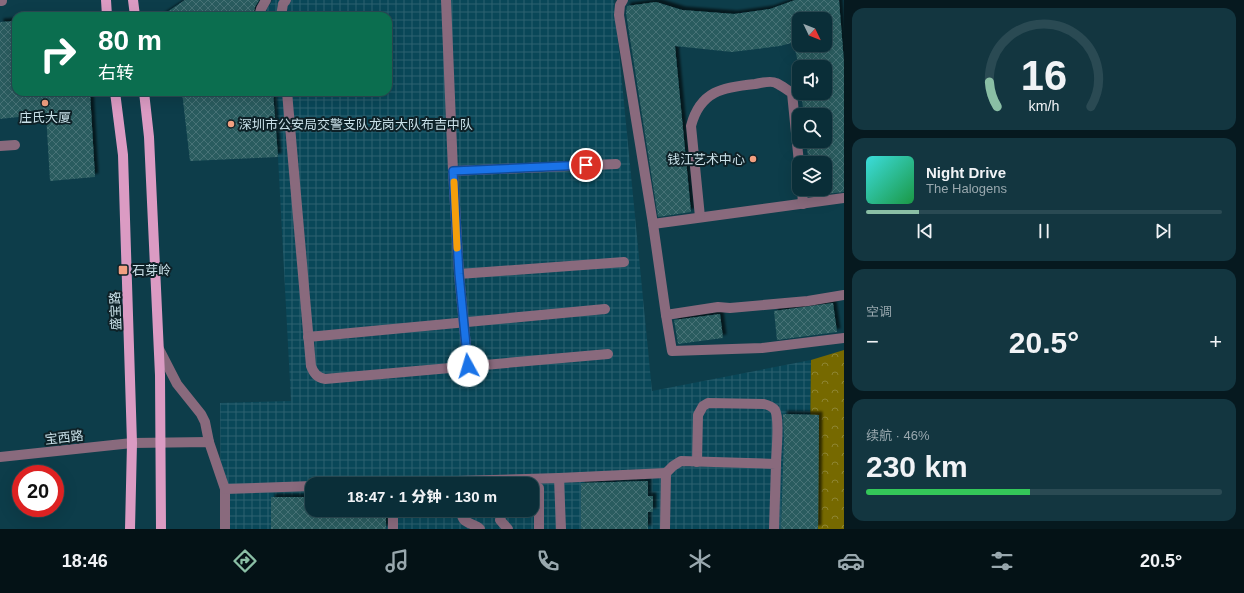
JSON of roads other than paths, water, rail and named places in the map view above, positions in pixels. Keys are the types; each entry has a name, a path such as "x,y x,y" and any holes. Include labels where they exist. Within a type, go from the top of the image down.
{"main road":[{"path":"105,0 106,12"},
{"path":"134,2 135,12"},
{"name":"盛宝路","path":"116,96 123,155 132,443 130,529"},
{"path":"144,96 149,137 158,349 161,529"}],"street":[{"path":"260,12 266,0"},
{"path":"282,12 283,4 286,0"},
{"path":"446,0 459,274 468,366"},
{"path":"621,2 619,15 672,351 762,348 844,338"},
{"path":"700,217 691,126 694,114 711,95 720,89 732,86 775,82 792,93 798,156"},
{"path":"287,96 311,366 317,377 325,379 608,354"},
{"path":"0,146 15,144"},
{"path":"453,171 616,164"},
{"path":"802,196 803,204"},
{"path":"653,224 844,198"},
{"path":"459,274 624,262"},
{"path":"666,315 718,307 730,308 808,301 844,295"},
{"path":"308,337 605,310"},
{"path":"158,349 177,384 201,414 205,422 209,442 225,489 225,529"},
{"path":"697,462 698,415 703,406 708,403 770,405 776,415 777,435 774,529"},
{"name":"宝西路","path":"0,458 132,443 209,442"},
{"path":"539,479 666,473 681,461 776,464"},
{"path":"665,529 666,473"},
{"path":"559,478 561,529"},
{"path":"225,489 305,486"},
{"path":"393,517 394,529"},
{"path":"462,517 467,522 476,525 480,529"},
{"path":"501,517 500,520 508,529"},
{"path":"537,517 539,529"}],"place":[{"name":"庄氏大厦","path":"45,103"},
{"name":"深圳市公安局交警支队龙岗大队布吉中队","path":"231,124"},
{"name":"钱江艺术中心","path":"753,159"},
{"name":"石芽岭","path":"123,270"}]}
